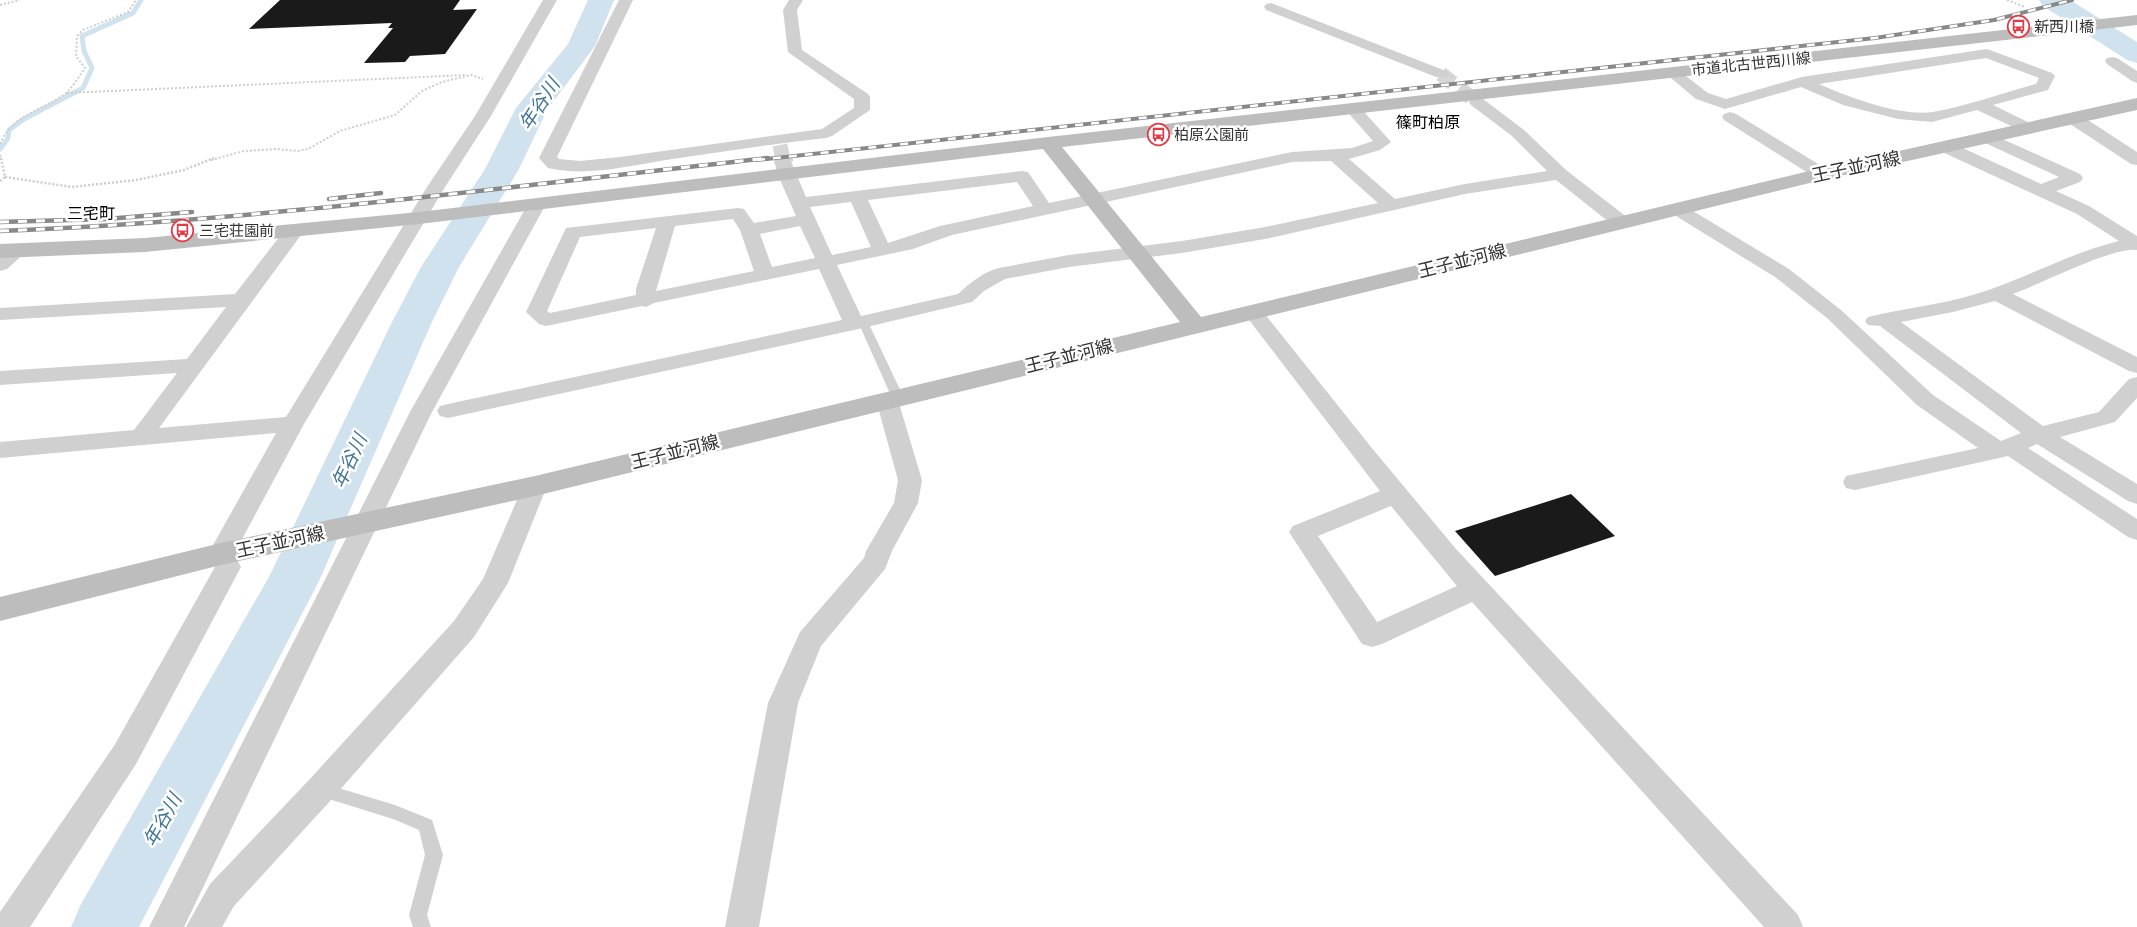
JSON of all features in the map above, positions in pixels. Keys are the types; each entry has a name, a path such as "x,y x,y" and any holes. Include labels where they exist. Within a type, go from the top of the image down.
{"street":[{"path":"10,927 125,755 228,567 222,554 293,424 429,217 436,187 483,116 550,0"},
{"path":"626,0 548,158 554,164 580,166 779,142 826,133 862,110 862,97 795,52 790,10 796,0"},
{"path":"1271,7 1441,74"},
{"name":"市道北古世西川線","path":"9,251 145,245 429,217 537,204 785,168 1048,143 2137,20"},
{"path":"2112,23 2137,38"},
{"path":"1673,73 1702,96 1725,104 1802,82 1987,53 2047,76 2044,87 1932,117 1915,117 1834,98 1802,82"},
{"path":"2112,61 2137,78"},
{"path":"1477,102 1518,133 1560,174 1622,222"},
{"path":"1980,105 2030,129"},
{"name":"王子並河線","path":"0,608 222,554 535,486 1822,174 2136,105"},
{"path":"765,275 749,230 738,213 573,232 536,312 546,320 646,301 906,246 947,230 1044,209 1292,157 1335,155 1375,148 1383,142 1352,108"},
{"path":"1730,117 1822,174"},
{"path":"2073,119 2137,160"},
{"path":"1989,138 2074,178 2041,190"},
{"path":"1048,143 1196,326"},
{"path":"1946,147 2083,210 2136,244"},
{"path":"1335,155 1391,206"},
{"path":"785,168 826,262 859,323"},
{"path":"448,411 859,323 965,298 976,287 999,274 1069,261 1182,247 1265,232 1465,189 1560,174"},
{"path":"749,230 803,211 858,196 1022,176 1044,209"},
{"path":"858,196 882,251"},
{"path":"166,927 358,525 537,204"},
{"path":"1677,209 1782,273 1834,314 1925,400 2137,531"},
{"path":"646,301 646,289 668,221"},
{"path":"140,437 240,300 294,231"},
{"path":"1846,326 1952,307 1998,294 2111,248 2136,244"},
{"path":"0,265 9,251"},
{"path":"1998,294 2137,366"},
{"path":"0,314 240,300"},
{"path":"1253,312 1397,494 1475,588 1786,927"},
{"path":"1883,319 2039,435 2137,495"},
{"path":"0,378 192,365"},
{"path":"1855,482 2005,449 2039,435 2107,416 2137,384"},
{"path":"742,927 783,703 810,640 876,562 879,551 906,503 910,480 893,399"},
{"path":"0,450 293,424"},
{"path":"203,927 222,895 320,790 464,629 495,583 535,486"},
{"path":"1397,494 1302,532 1372,636 1475,588"}],"lane":[{"path":"859,323 893,399"},
{"path":"320,790 395,812 426,826 434,855 418,915 422,927"}],"path":[{"path":"0,6 20,0"},
{"path":"67,93 85,68 76,56 77,36 83,30 128,12 136,0"},
{"path":"2007,0 2025,7 2014,0"},
{"path":"0,144 2,133 27,113 67,93 508,73"},
{"path":"0,181 5,177 72,187 136,180 184,170 217,157 244,151 277,149 298,151 308,149 340,131 395,115 422,91 442,82 471,75 483,79 483,116"},
{"path":"0,155 5,177"}],"building":[{"path":"280,0 460,0 453,10 477,9 445,54 410,56 405,62 364,63 393,28 388,28 392,23 249,29"},
{"path":"1571,494 1615,536 1495,576 1455,531"}],"waterway":[{"path":"0,149 8,138 9,130 24,119 83,88 92,68 84,51 82,36 133,13 141,0"},
{"name":"年谷川","path":"104,927 293,581 411,324 440,267 502,169 532,108 581,46 601,0"},
{"path":"2052,0 2137,54"}],"tunnel":[{"path":"1441,74 1477,102"},
{"path":"780,145 783,160"},
{"path":"783,158 784,163"}],"railway":[{"path":"757,160 1875,38 1994,20 2072,0"},
{"path":"0,231 96,226 289,211 768,158"},
{"path":"329,199 381,193"},
{"path":"0,222 106,219 192,212"}],"place":[{"name":"新西川橋","path":"2018,27"},
{"name":"柏原公園前","path":"1158,135"},
{"name":"三宅荘園前","path":"183,231"}],"district":[{"name":"篠町柏原","path":"1428,122"},
{"name":"三宅町","path":"91,213"}]}
